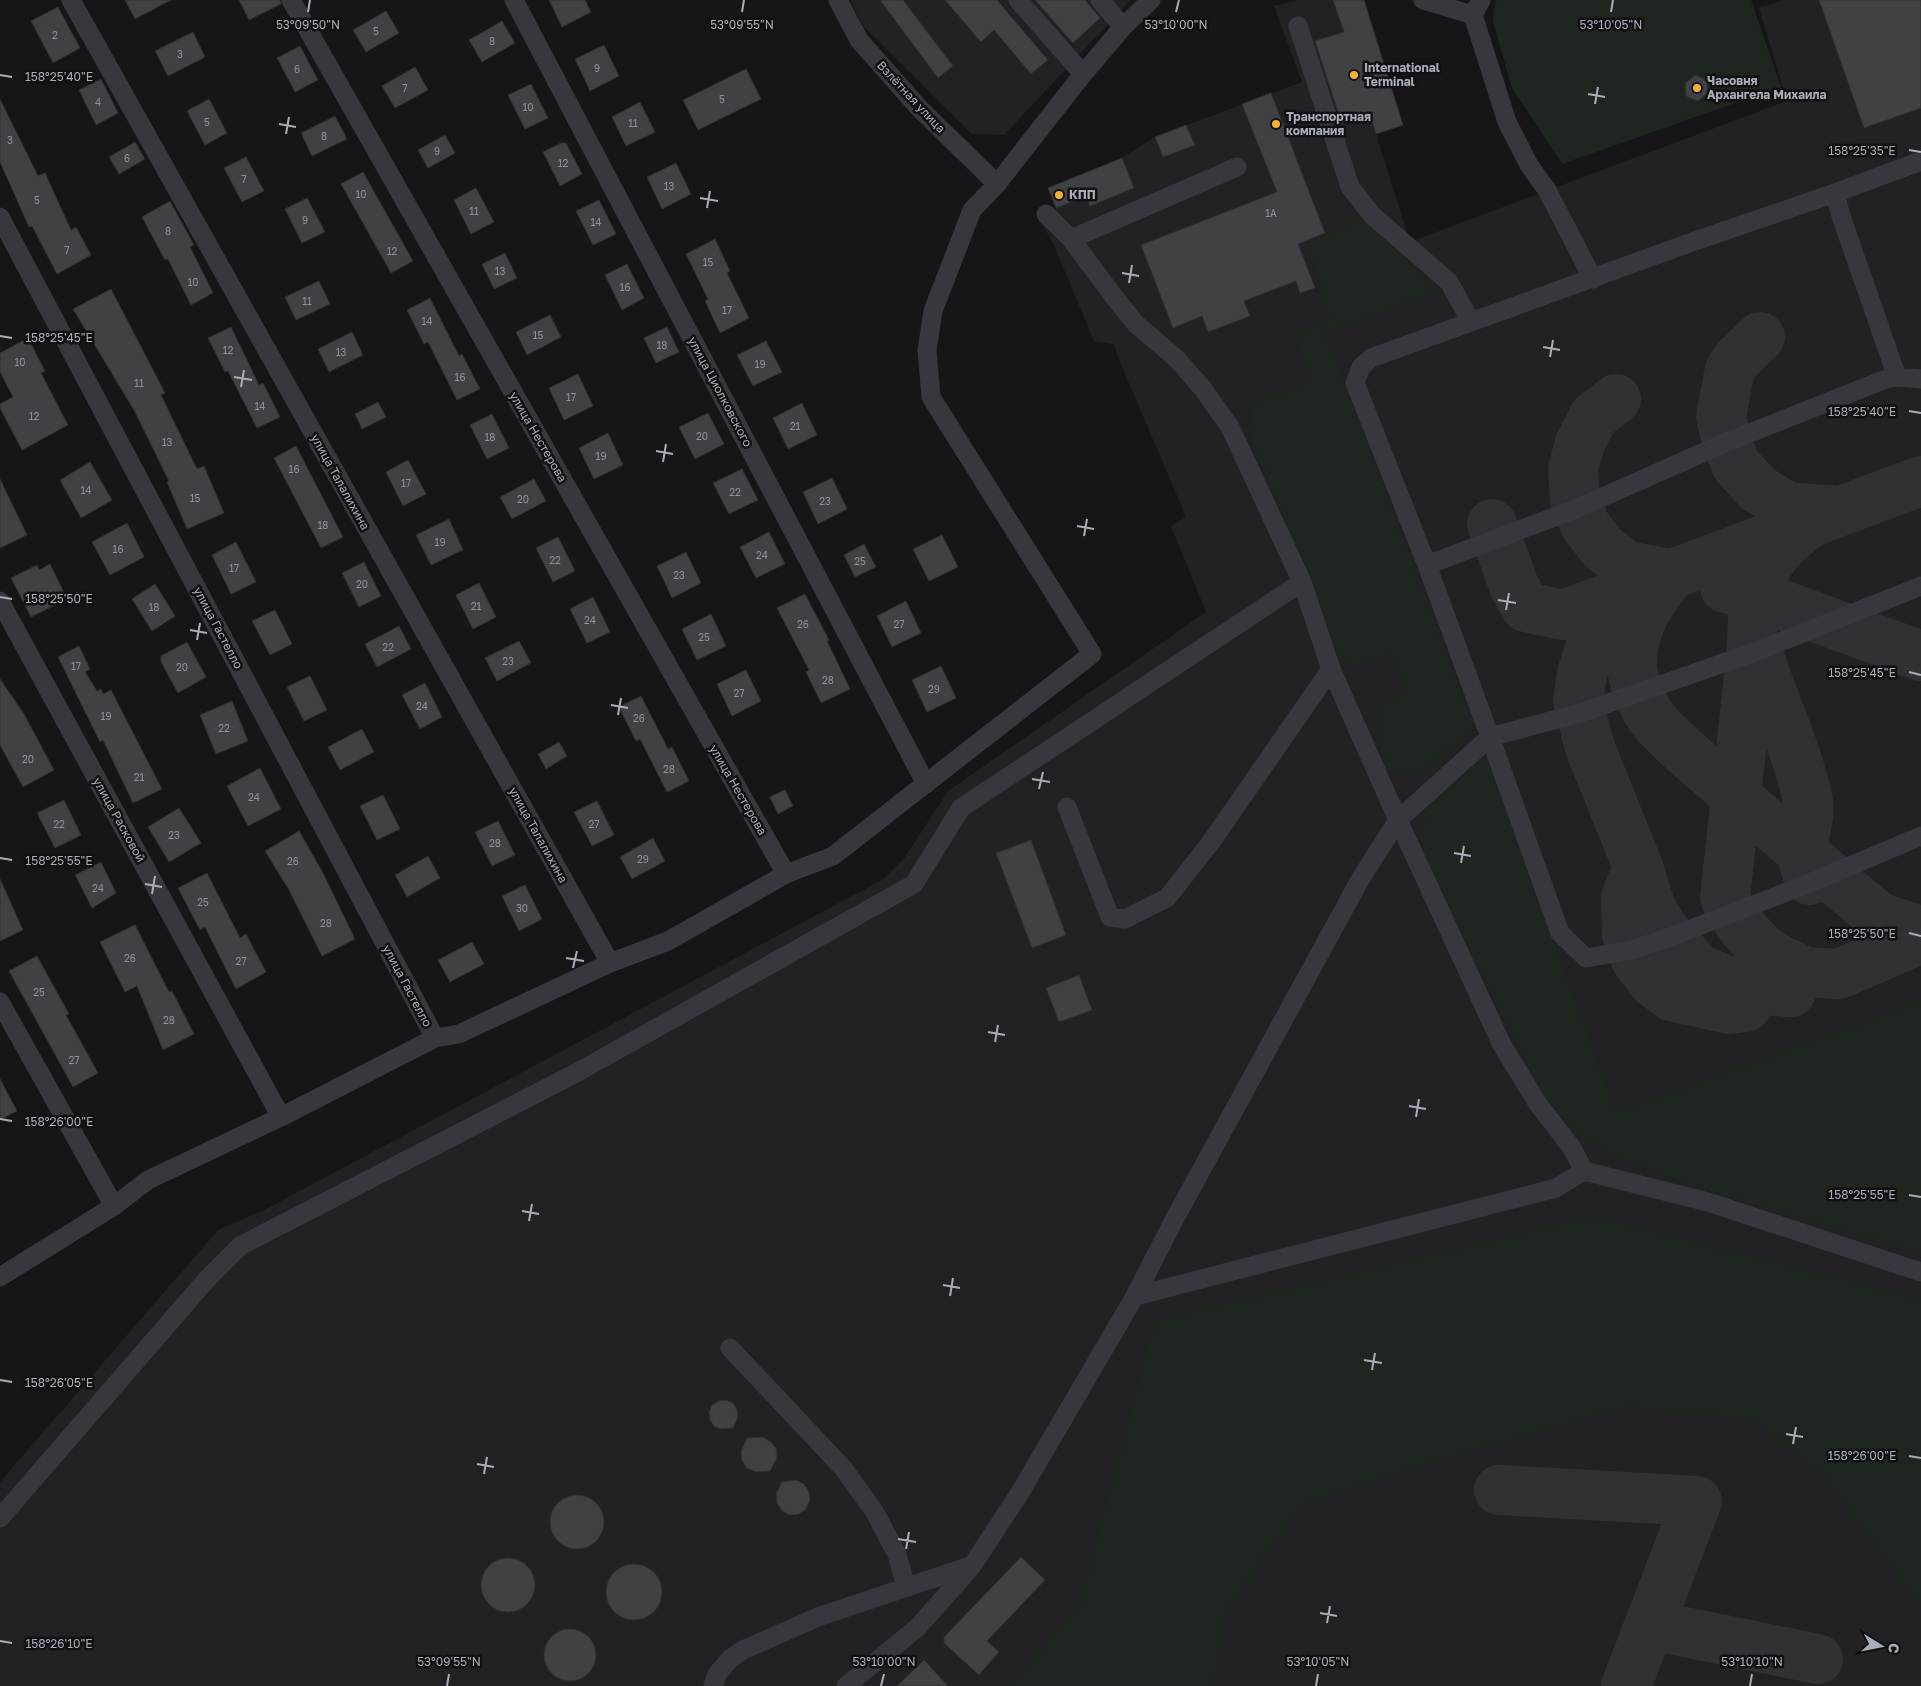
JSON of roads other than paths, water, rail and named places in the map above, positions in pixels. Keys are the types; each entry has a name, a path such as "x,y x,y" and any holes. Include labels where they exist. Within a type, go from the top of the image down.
{"street":[{"name":"улица Талалихина","path":"71,0 610,963"},
{"name":"улица Нестерова","path":"291,0 786,874"},
{"name":"улица Циолковского","path":"514,0 926,784"},
{"name":"Взлётная улица","path":"838,0 859,40 919,108 998,184"},
{"path":"1018,0 1083,74"},
{"path":"1100,0 1123,27"},
{"path":"0,1277 114,1206 148,1180 281,1117 435,1038 459,1034 610,963 668,941 786,874 833,856 1092,654 931,397 927,350 933,311 972,210 998,184 1083,74 1123,27 1151,0"},
{"path":"1423,0 1477,8 1507,122 1529,165 1547,190 1593,279"},
{"path":"1298,26 1350,187 1372,216 1449,282 1471,322"},
{"path":"1921,161 1370,358 1360,367 1355,383 1427,564 1560,933 1586,958 1632,950 1810,883 1921,836"},
{"path":"1072,239 1237,166"},
{"path":"1835,193 1841,216 1897,377"},
{"path":"1046,214 1072,239 1114,298 1136,324 1183,366 1203,389 1230,427 1302,582 1331,669 1398,820 1502,1045 1538,1104 1572,1148 1584,1171"},
{"name":"улица Гастелло","path":"0,217 435,1038"},
{"path":"1427,564 1578,508 1736,439 1886,379 1897,377 1921,379"},
{"path":"0,1518 208,1278 240,1246 576,1073 914,884 961,808 1302,582"},
{"path":"846,1686 918,1627 972,1566 1021,1491 1135,1296 1174,1220 1361,878 1398,820 1490,737 1580,713 1752,653 1921,586"},
{"name":"улица Расковой","path":"0,601 281,1117"},
{"path":"1067,807 1110,917 1125,919 1167,898 1211,842 1331,669"},
{"path":"0,1002 114,1206"},
{"path":"1135,1296 1556,1188 1584,1171 1708,1202 1921,1272"},
{"path":"730,1348 844,1468 874,1511 897,1554 906,1587"},
{"path":"713,1686 718,1674 730,1658 743,1650 818,1617 972,1566"}],"place":[{"name":"International Terminal","path":"1354,75"},
{"name":"Часовня Архангела Михаила","path":"1697,88"},
{"name":"Транспортная компания","path":"1276,124"},
{"name":"КПП","path":"1059,195"}]}
